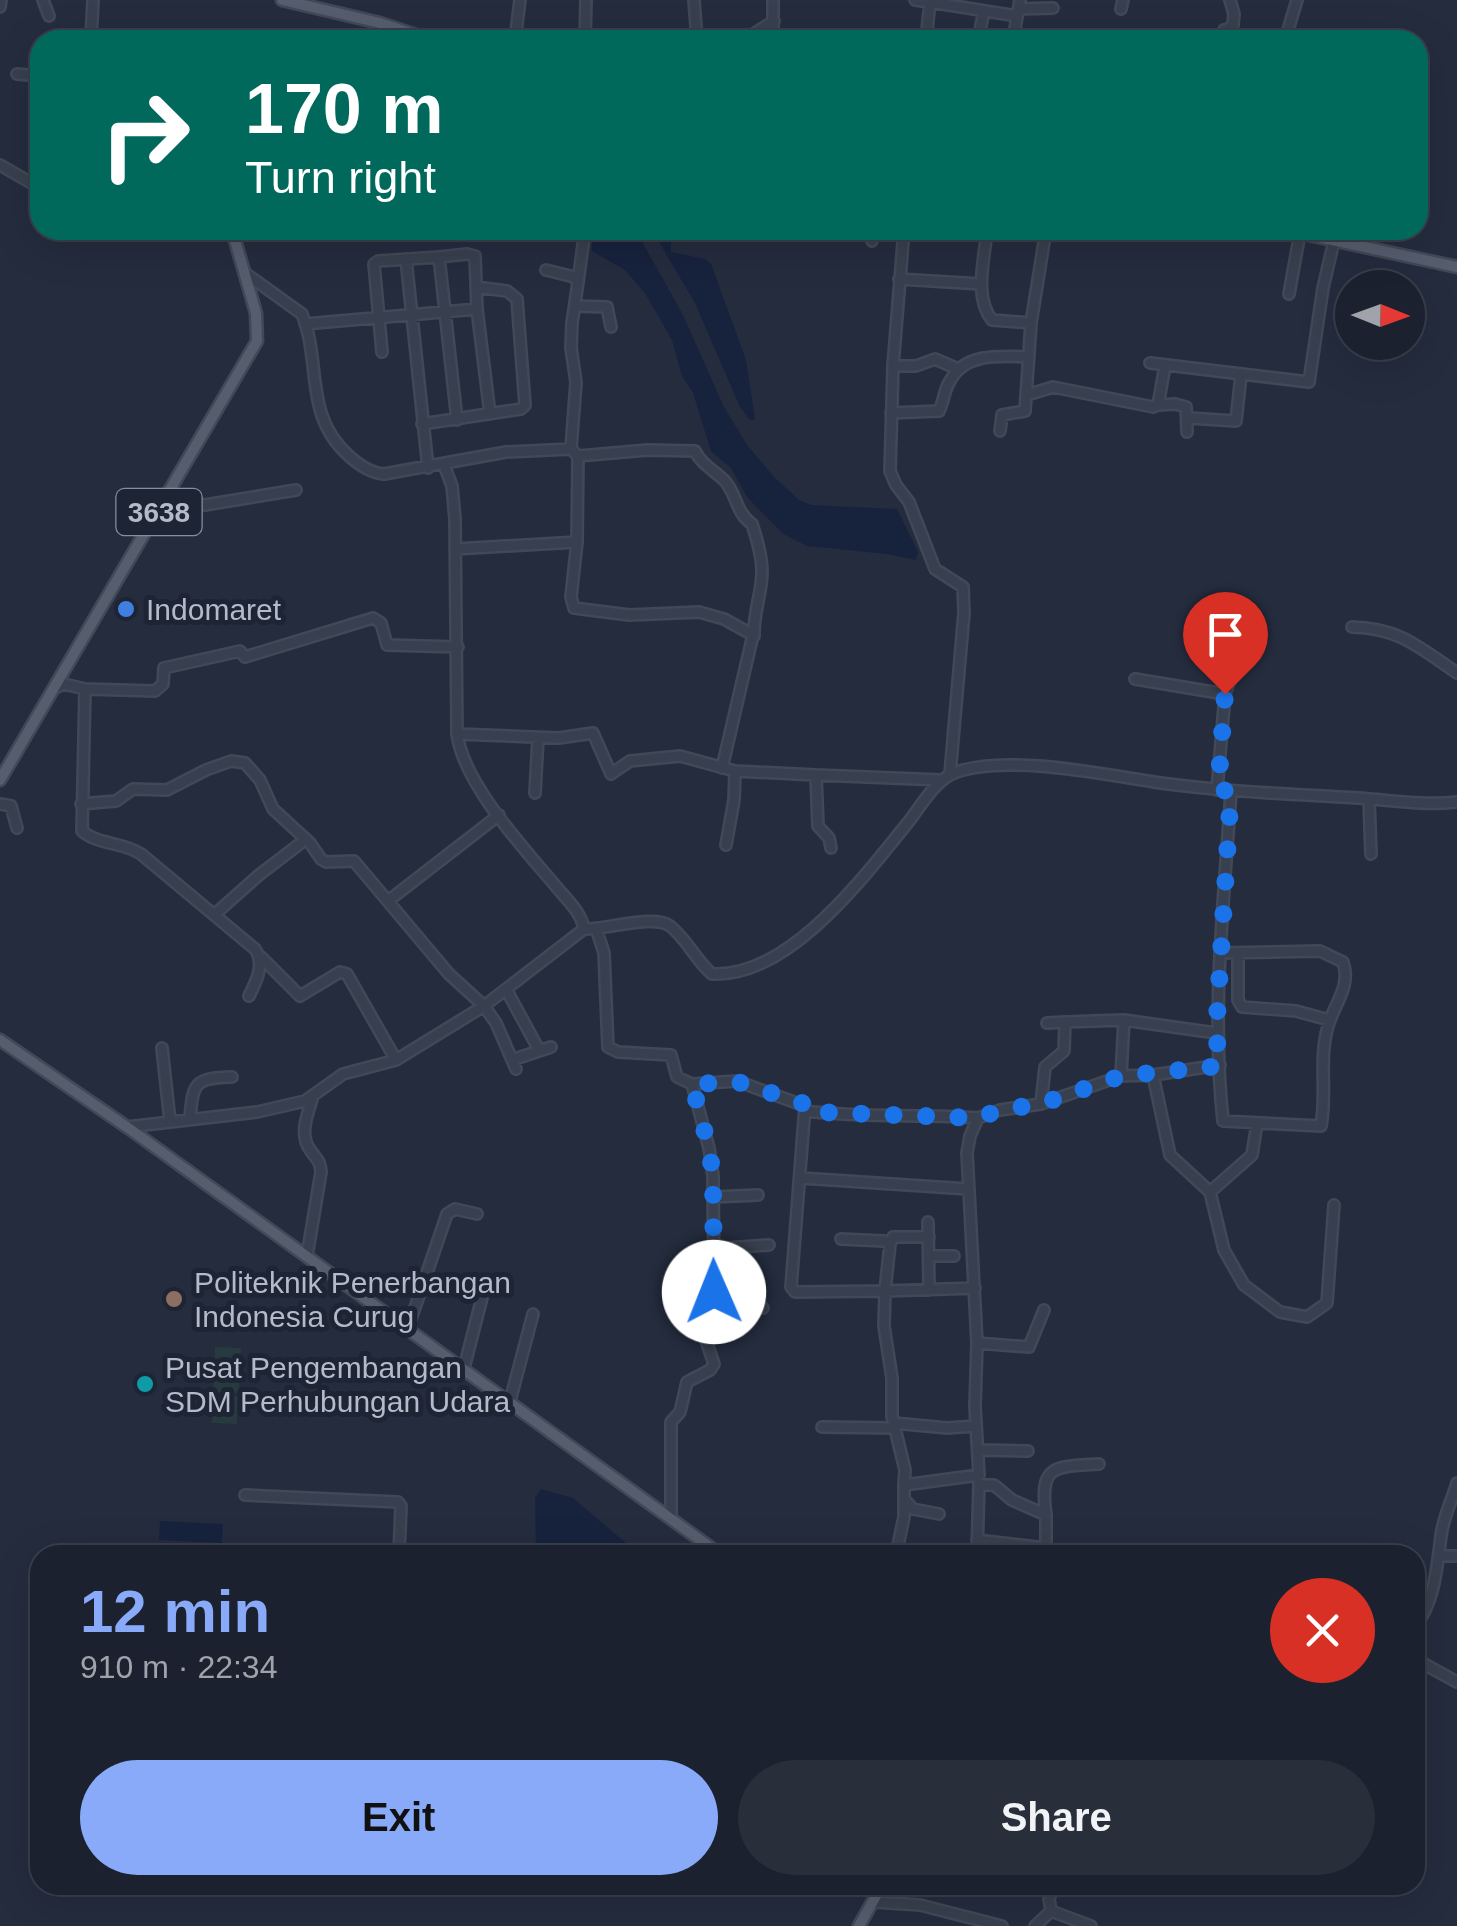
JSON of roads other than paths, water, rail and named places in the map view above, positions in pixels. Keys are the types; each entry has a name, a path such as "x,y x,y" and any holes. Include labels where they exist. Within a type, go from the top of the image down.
{"main road":[{"path":"282,0 338,12 389,30"},
{"name":"3638","path":"0,780 257,342 256,319 235,240"},
{"path":"1329,240 1457,266"},
{"path":"0,1040 707,1545"},
{"path":"859,1926 877,1895"}],"street":[{"path":"43,0 48,16"},
{"path":"91,30 93,0"},
{"path":"338,12 341,0"},
{"path":"516,30 520,0"},
{"path":"585,30 586,0"},
{"path":"694,0 696,30"},
{"path":"773,0 774,30"},
{"path":"915,0 984,11 1053,8"},
{"path":"1224,30 1234,21 1230,0"},
{"path":"1288,30 1297,0"},
{"path":"927,30 930,2"},
{"path":"980,30 984,11"},
{"path":"760,30 774,21"},
{"path":"17,74 30,75"},
{"path":"0,165 30,182"},
{"path":"583,240 572,348 576,382 577,542 571,597 575,609 629,615 699,612 724,619 754,638"},
{"path":"127,1127 257,1112 305,1101 343,1074 396,1060 484,1006 584,929 597,931 659,921 672,928 712,974 745,970 793,945 876,860 946,777 964,612 963,588 935,569 910,502 891,476 892,366 903,240"},
{"path":"986,240 982,284 990,318 1032,323"},
{"path":"1000,431 1002,414 1025,411 1032,323 1044,240"},
{"path":"1289,294 1299,240"},
{"path":"1150,364 1309,382 1334,241"},
{"path":"382,352 374,264 378,260 474,256 490,414"},
{"path":"439,257 457,420"},
{"path":"406,259 428,468"},
{"path":"546,270 574,277 578,282"},
{"path":"245,273 299,312 305,324 321,418 341,448 374,473 428,468 506,452 694,451 728,484 742,517 752,524 762,571 753,615 754,638 722,768"},
{"path":"899,278 982,284"},
{"path":"422,424 521,409 525,404 514,294 476,287"},
{"path":"575,306 607,307 612,327"},
{"path":"305,324 477,308"},
{"path":"891,413 940,411 958,369 988,356 1029,357"},
{"path":"892,366 913,366 935,358 958,369"},
{"path":"1158,406 1166,366"},
{"path":"1188,418 1236,421 1241,374"},
{"path":"1027,395 1053,387 1153,408 1183,406 1188,410 1187,432"},
{"path":"444,465 452,486 460,751 499,815 574,907 584,929"},
{"path":"162,506 185,501 201,505 296,490"},
{"path":"455,549 577,542"},
{"path":"57,687 64,684 122,692 155,690 163,684 164,668 240,651 245,658 372,618 381,624 387,646 458,647"},
{"path":"1352,627 1379,628 1403,636 1457,673"},
{"path":"1218,790 1225,694 1244,642"},
{"path":"1135,679 1225,694"},
{"path":"85,689 80,826 88,837 130,847 214,914 300,996 340,972 347,974 396,1060"},
{"path":"457,734 538,738 593,733 611,774 630,761 680,756 735,771 816,775 946,777 981,766 1029,767 1218,790 1457,802"},
{"path":"534,792 538,738"},
{"path":"81,804 116,801 133,789 172,789 206,770 242,761 260,780 274,809 324,861 354,862 450,974 484,1006 514,1065 551,1047"},
{"path":"726,845 735,771"},
{"path":"816,775 818,826 832,848"},
{"path":"1220,954 1320,951 1338,957 1346,970 1345,986 1323,1048 1322,1124 1224,1121 1216,1033 1220,954 1231,791"},
{"path":"1369,799 1371,854"},
{"path":"0,804 10,806 18,828"},
{"path":"388,901 499,815"},
{"path":"214,914 306,838"},
{"path":"597,931 604,953 608,1046 614,1052 671,1055 677,1076 692,1084 738,1082 802,1103 805,1111 801,1178 790,1280 793,1291 975,1288"},
{"path":"1238,953 1238,1000 1242,1007 1296,1011 1330,1020"},
{"path":"249,996 261,957"},
{"path":"507,991 539,1050"},
{"path":"1047,1022 1124,1020 1216,1033"},
{"path":"1121,1076 1124,1020"},
{"path":"1041,1104 1045,1067 1064,1051 1064,1022"},
{"path":"162,1048 170,1121"},
{"path":"805,1111 978,1118 1000,1110 1041,1104 1121,1076 1220,1066"},
{"path":"1153,1075 1170,1154 1210,1192 1224,1250 1244,1285 1272,1308 1307,1317 1328,1300 1334,1205"},
{"path":"190,1118 192,1090 197,1084 232,1077"},
{"path":"671,1518 672,1422 680,1412 689,1378 712,1368 700,1323 714,1292 713,1197 709,1148 692,1084"},
{"path":"306,1256 321,1172 320,1160 309,1150 304,1132 313,1096"},
{"path":"977,1545 980,1450 968,1189 970,1136 978,1118"},
{"path":"1210,1192 1252,1155 1257,1123"},
{"path":"801,1178 968,1189"},
{"path":"713,1197 758,1195"},
{"path":"408,1328 447,1214 455,1209 477,1214"},
{"path":"928,1222 929,1290"},
{"path":"898,1545 904,1517 905,1470 894,1425 884,1326 885,1291 893,1237 928,1237"},
{"path":"841,1239 890,1244"},
{"path":"713,1250 769,1245"},
{"path":"929,1256 954,1256"},
{"path":"464,1368 485,1286"},
{"path":"710,1303 740,1309 763,1308"},
{"path":"977,1343 1029,1348 1044,1310"},
{"path":"510,1401 532,1314"},
{"path":"822,1427 976,1426"},
{"path":"980,1450 1028,1451"},
{"path":"1046,1545 1043,1488 1047,1476 1062,1467 1098,1464"},
{"path":"904,1486 979,1480 1046,1514"},
{"path":"1425,1608 1457,1482"},
{"path":"245,1495 398,1502 399,1545"},
{"path":"904,1498 912,1509 939,1514"},
{"path":"977,1540 1006,1545"},
{"path":"1440,1556 1457,1556"},
{"path":"1425,1665 1457,1682"},
{"path":"1050,1895 1051,1910"},
{"path":"873,1902 920,1905 1002,1926"},
{"path":"1035,1926 1051,1910"},
{"path":"1051,1910 1091,1926"}],"water":[{"path":"593,240 641,240 683,315 723,405 747,445 774,477 799,500 811,505 897,509 918,552 916,560 807,546 783,534 747,497 731,468 711,451 672,340 645,293 625,270 592,251"},
{"path":"658,240 671,240 671,252 705,259 711,264 746,360 755,419 750,420 740,407 695,303"},
{"path":"541,1489 573,1498 628,1545 536,1545 535,1498"},
{"path":"160,1521 223,1524 222,1543 159,1540"}],"place":[{"name":"Indomaret","path":"126,609"},
{"name":"Politeknik Penerbangan Indonesia Curug","path":"174,1299"},
{"name":"Pusat Pengembangan SDM Perhubungan Udara","path":"145,1384"}]}
